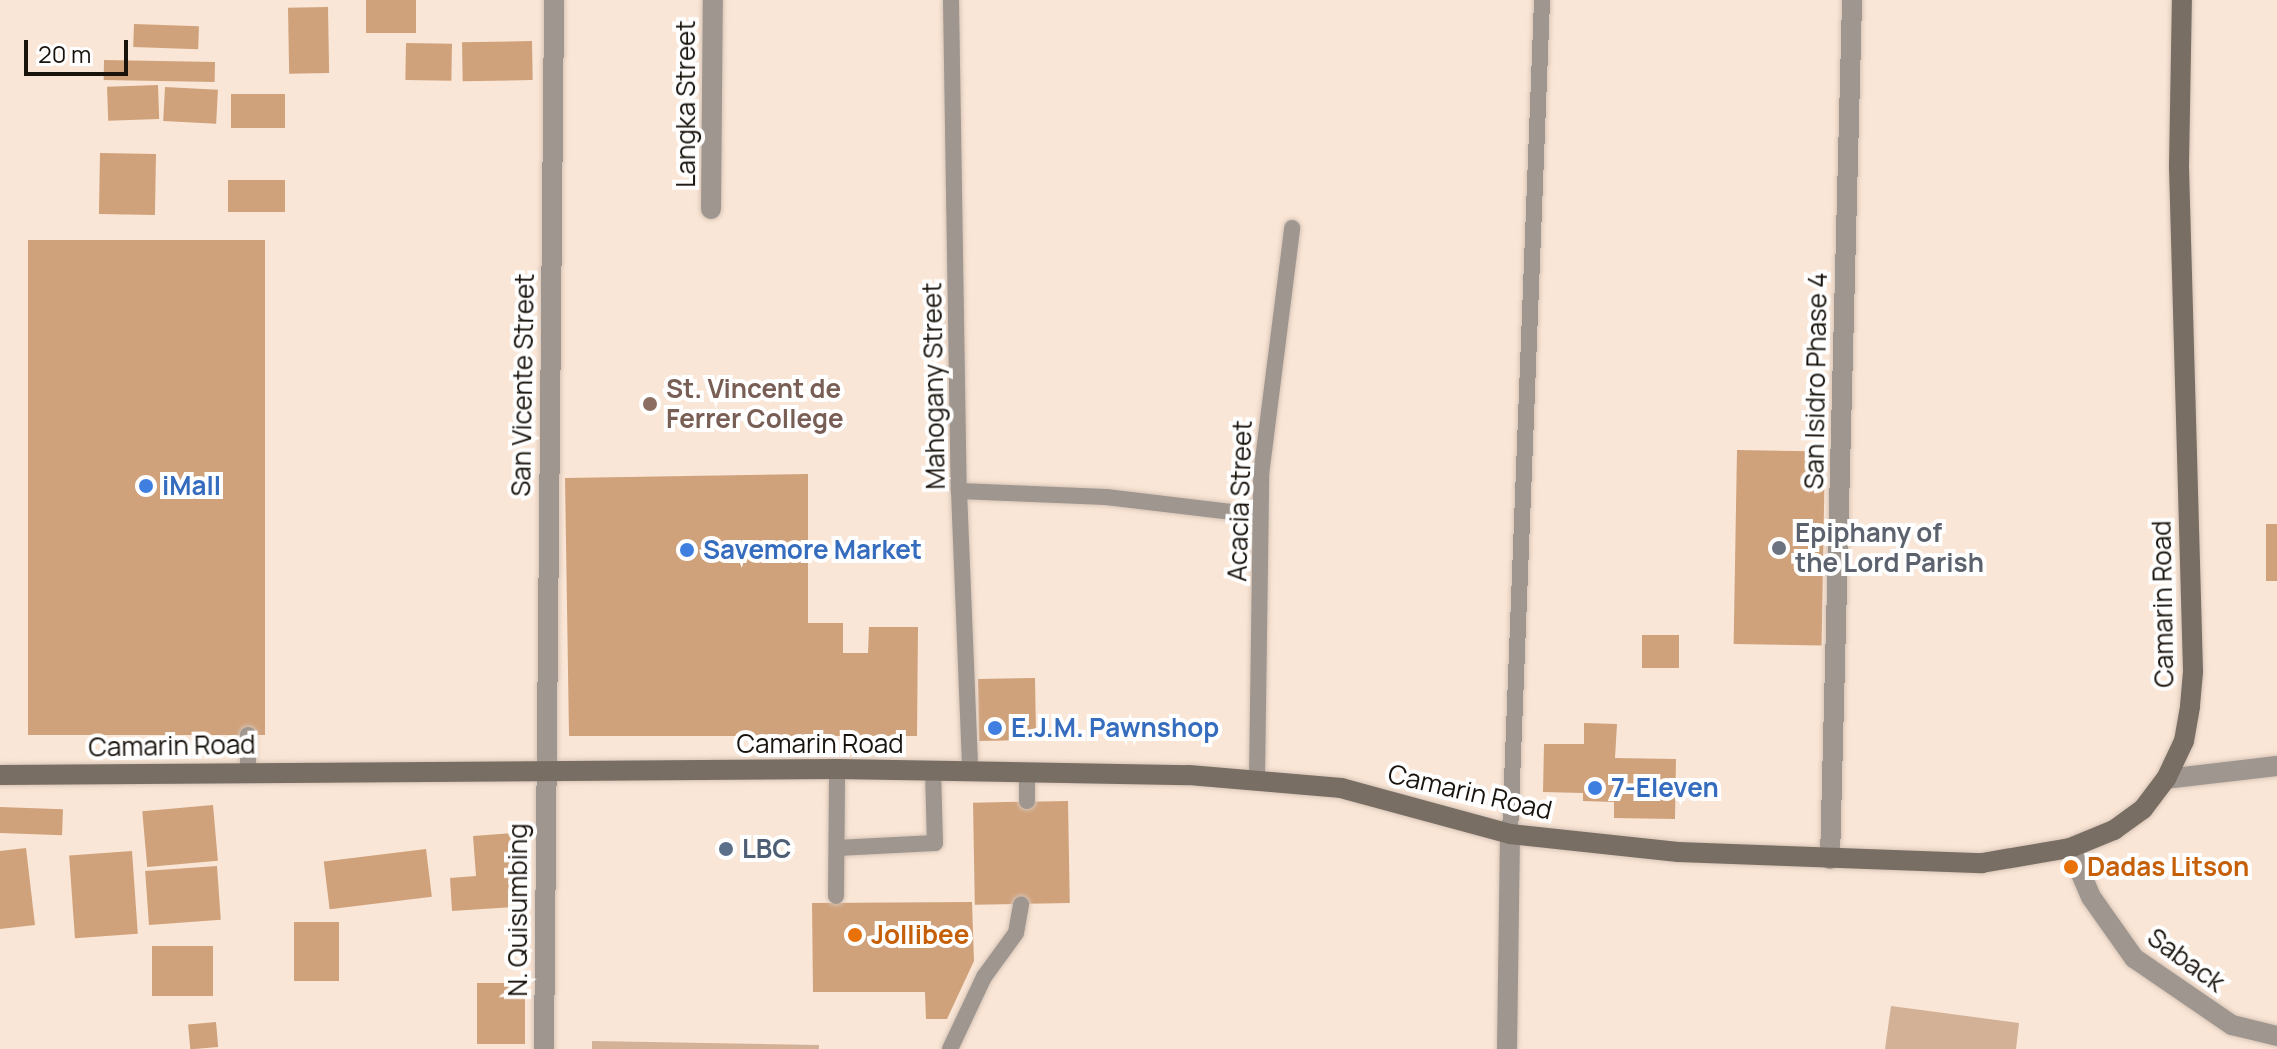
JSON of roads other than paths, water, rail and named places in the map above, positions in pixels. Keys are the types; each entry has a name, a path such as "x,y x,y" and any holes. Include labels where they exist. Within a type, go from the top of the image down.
{"main road":[{"name":"Camarin Road","path":"0,775 837,769 1257,778 1341,788 1510,834 1678,852 1982,863 2070,848 2114,830 2143,809 2166,779 2184,741 2193,671 2179,166 2182,0"}],"street":[{"name":"San Vicente Street","path":"543,770 554,0"},
{"name":"Langka Street","path":"711,209 713,0"},
{"name":"San Isidro Phase 4","path":"1830,859 1852,0"},
{"path":"2166,779 2277,766"},
{"name":"N. Quisumbing","path":"543,770 544,1049"},
{"path":"1507,1049 1510,834"},
{"name":"Saback","path":"2070,848 2091,897 2134,958 2232,1025 2277,1036"}],"lane":[{"name":"Mahogany Street","path":"951,0 959,491 970,770"},
{"path":"1510,834 1542,0"},
{"name":"Acacia Street","path":"1257,778 1258,515 1292,228"},
{"path":"959,491 1106,497 1258,515"},
{"path":"248,735 248,772"},
{"path":"836,896 837,769"},
{"path":"837,848 935,843 933,770"},
{"path":"1027,772 1027,801"},
{"path":"950,1049 984,977 1016,933 1021,904"}],"place":[{"name":"St. Vincent de Ferrer College","path":"650,404"},
{"name":"iMall","path":"146,486"},
{"name":"Epiphany of the Lord Parish","path":"1779,548"},
{"name":"Savemore Market","path":"687,550"},
{"name":"E.J.M. Pawnshop","path":"995,728"},
{"name":"7-Eleven","path":"1595,788"},
{"name":"LBC","path":"726,849"},
{"name":"Dadas Litson","path":"2071,867"},
{"name":"Jollibee","path":"855,935"}]}
